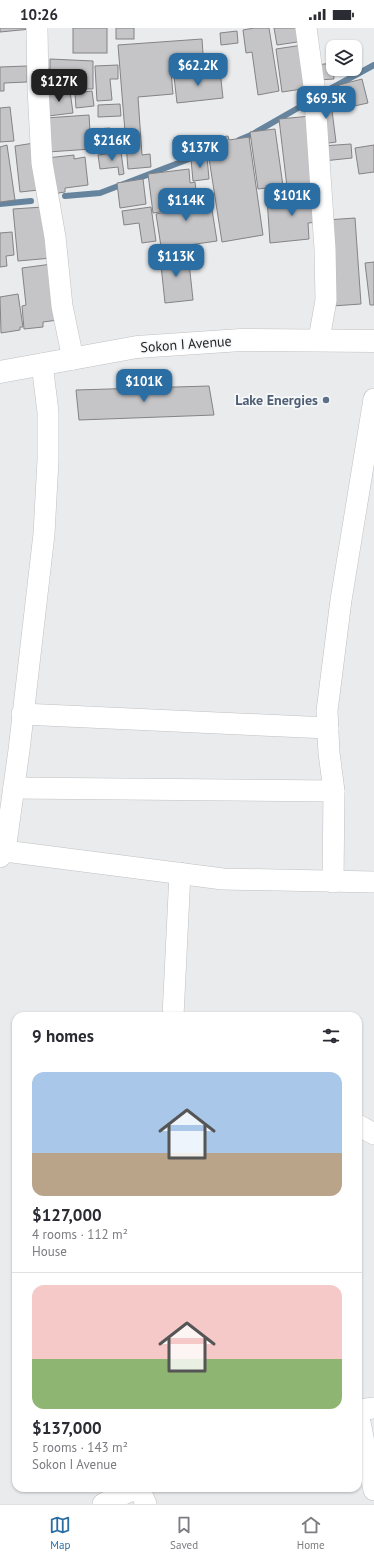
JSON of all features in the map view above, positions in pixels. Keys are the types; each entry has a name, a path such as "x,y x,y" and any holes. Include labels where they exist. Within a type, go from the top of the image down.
{"street":[{"path":"37,28 38,88 42,163 55,237 62,306 73,359"},
{"path":"306,28 314,86 325,249 326,300 319,339"},
{"name":"Sokon I Avenue","path":"0,372 144,346 241,340 319,339 374,341"},
{"path":"42,364 48,412 46,497 36,603 14,788 2,854 223,879 374,882"},
{"path":"333,882 334,791 327,711 341,600 374,399"},
{"path":"22,714 328,728"},
{"path":"14,788 334,791"},
{"path":"173,1012 180,873"},
{"path":"362,1127 374,1134"},
{"path":"362,1410 374,1408"},
{"path":"362,1432 374,1490"},
{"path":"103,1504 128,1492"},
{"path":"136,1492 146,1504"}],"building":[{"path":"0,28 31,28 31,29 0,32"},
{"path":"73,28 107,28 107,53 73,53"},
{"path":"116,28 134,28 134,39 116,39"},
{"path":"269,28 279,91 258,95 252,52 246,53 243,30"},
{"path":"274,28 302,28 304,41 277,45"},
{"path":"237,31 238,43 221,45 220,33"},
{"path":"202,39 204,69 171,72 173,94 138,97 142,155 150,154 151,167 128,169 118,45"},
{"path":"303,45 309,88 282,92 276,49"},
{"path":"50,59 93,61 93,89 44,88 45,69 50,69"},
{"path":"326,64 326,76 334,76 334,79 318,80 316,65"},
{"path":"118,65 118,79 110,79 112,100 97,101 95,66"},
{"path":"27,66 27,82 4,83 4,91 0,91 0,67"},
{"path":"220,71 223,98 177,103 174,76"},
{"path":"362,79 368,103 345,108 339,85"},
{"path":"70,91 73,113 48,116 45,93"},
{"path":"92,91 94,106 76,108 75,93"},
{"path":"330,95 336,142 322,144 316,98"},
{"path":"120,104 121,116 98,117 98,105"},
{"path":"10,107 14,141 0,142 0,108"},
{"path":"89,115 91,149 48,152 45,118"},
{"path":"311,116 318,183 287,187 279,119"},
{"path":"110,128 112,149 96,150 95,129"},
{"path":"275,129 283,186 258,189 250,132"},
{"path":"228,136 229,140 249,137 263,235 222,242 206,139"},
{"path":"34,143 39,190 20,192 15,146"},
{"path":"351,144 352,158 323,161 322,146"},
{"path":"7,145 15,200 0,202 0,147"},
{"path":"374,145 374,172 359,174 355,148"},
{"path":"121,152 124,174 119,175 118,167 100,169 98,155"},
{"path":"74,155 74,159 85,157 88,185 65,188 65,192 52,194 47,158"},
{"path":"207,157 209,179 193,181 191,159"},
{"path":"189,169 190,183 195,182 196,191 164,195 166,211 153,213 148,174"},
{"path":"143,179 146,204 120,208 117,183"},
{"path":"209,191 217,241 189,245 190,249 162,253 156,214 168,212 165,198"},
{"path":"317,194 319,222 308,223 309,239 270,243 267,198"},
{"path":"43,207 52,258 18,261 13,209"},
{"path":"151,207 156,241 142,243 139,223 124,225 122,211"},
{"path":"355,218 361,304 332,306 326,220"},
{"path":"12,232 14,255 6,256 7,266 0,267 0,233"},
{"path":"188,253 193,300 165,303 160,256"},
{"path":"374,262 374,305 370,305 365,263"},
{"path":"52,264 58,320 43,322 43,327 24,329 22,306 26,305 22,268"},
{"path":"18,294 23,327 20,327 20,330 1,333 0,297"},
{"path":"209,386 214,415 79,420 76,390"}],"waterway":[{"path":"330,89 374,65"},
{"path":"239,140 251,135 298,108"},
{"path":"65,196 100,193 215,149"},
{"path":"0,204 31,201"}],"place":[{"name":"Lake Energies","path":"326,400"}]}
